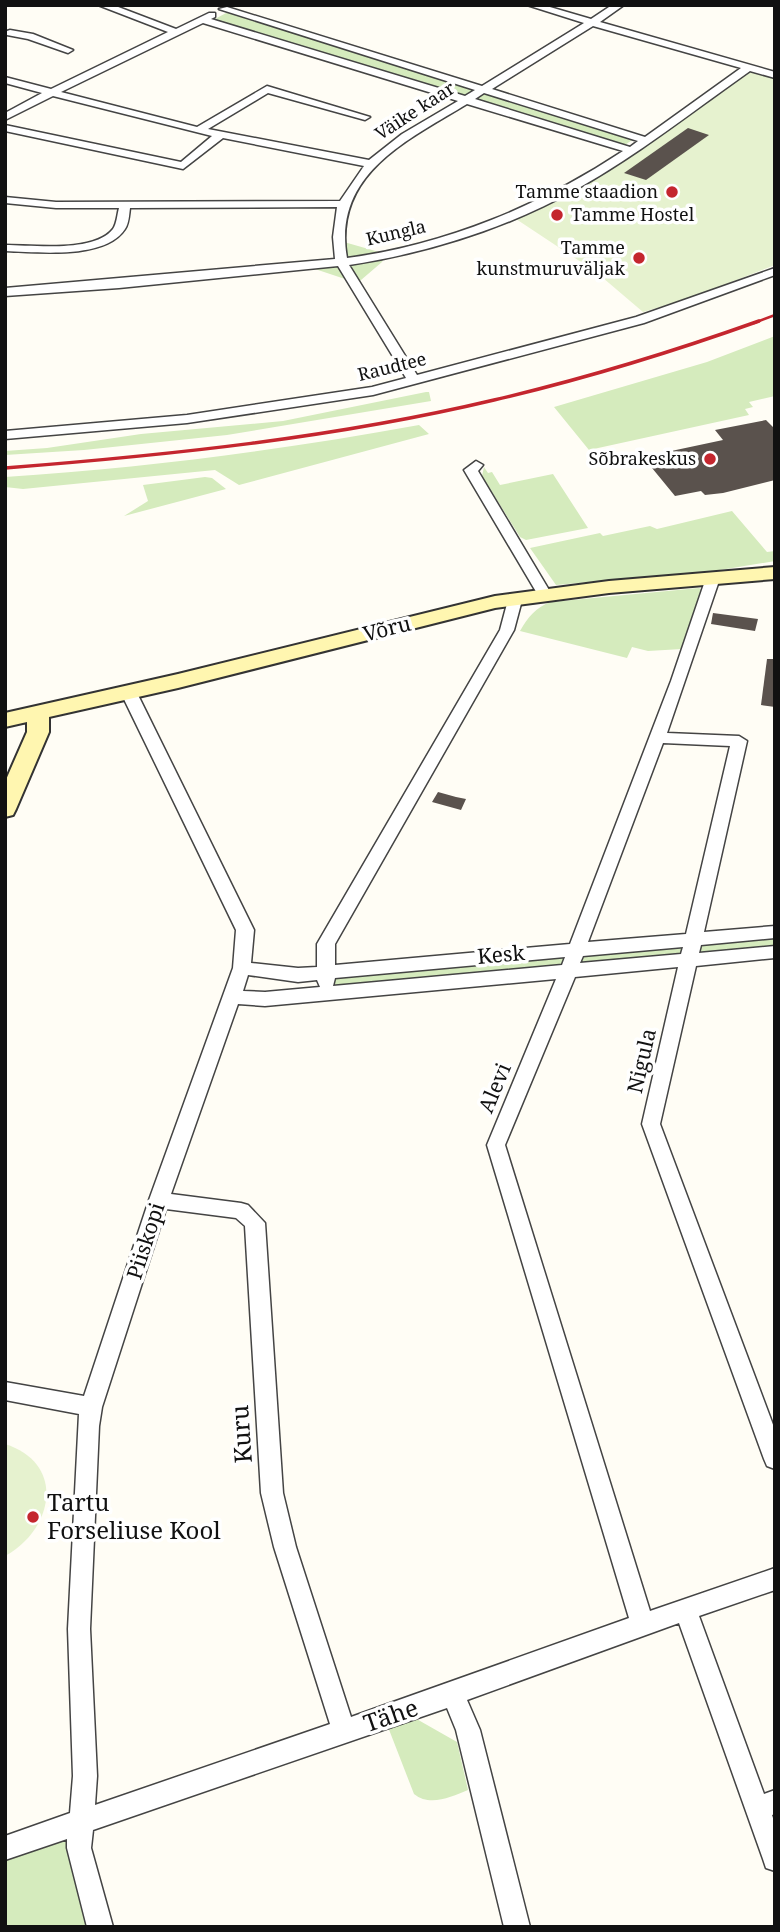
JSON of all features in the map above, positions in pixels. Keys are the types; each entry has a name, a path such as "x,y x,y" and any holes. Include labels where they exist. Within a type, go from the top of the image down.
{"main road":[{"name":"Võru","path":"5,720 545,594 775,573"},
{"path":"5,809 38,732 38,713"}],"street":[{"path":"103,5 176,32"},
{"path":"532,5 775,75"},
{"name":"Väike kaar","path":"341,261 338,254 343,204 353,186 372,164 402,139 619,5"},
{"path":"5,117 228,7 645,140"},
{"path":"203,20 630,150"},
{"path":"7,32 30,36 68,50"},
{"name":"Kungla","path":"5,292 147,282 341,261 388,254 470,231 573,187 749,67"},
{"path":"5,80 220,135 372,164"},
{"path":"199,130 267,89 365,117"},
{"path":"5,128 183,166 220,135"},
{"path":"5,200 56,205 125,206 343,204"},
{"path":"5,248 78,248 93,245 107,239 120,228 125,206"},
{"path":"341,261 414,381"},
{"name":"Raudtee","path":"5,435 228,414 339,398 414,381 640,320 775,271"},
{"path":"476,465 471,470 545,594"},
{"name":"Alevi","path":"643,1625 496,1145 568,972 698,629 713,578"},
{"path":"316,995 326,984 326,944 507,630 514,600"},
{"name":"Piiskopi","path":"100,1927 79,1849 85,1776 79,1629 91,1407 159,1200 242,968 245,930 129,693"},
{"name":"Nigula","path":"657,738 739,741 651,1124 775,1459"},
{"name":"Kesk","path":"242,968 298,975 328,973 775,932"},
{"name":"Kesk","path":"231,997 265,999 316,995 775,952"},
{"name":"Kuru","path":"159,1200 241,1212 255,1223 272,1493 285,1547 344,1732"},
{"path":"5,1391 91,1407"},
{"name":"Tähe","path":"5,1848 453,1694 775,1579"},
{"path":"686,1611 766,1805 775,1859"},
{"path":"453,1694 468,1730 517,1927"}],"green space":[{"path":"228,12 635,138 622,147 213,20"},
{"name":"Tamme staadion","path":"751,72 775,78 775,265 688,299 643,312 596,272 513,217 629,155"},
{"path":"337,240 386,254 382,262 354,286 351,281 303,265 340,261"},
{"path":"775,336 775,396 749,402 753,407 745,409 749,415 589,450 554,407 707,362"},
{"path":"429,392 431,401 227,435 84,450 5,455 5,451 47,448 141,434 283,421"},
{"path":"419,425 429,434 239,485 215,470 23,489 5,487 5,477 213,457"},
{"path":"484,467 488,473 492,472 500,485 553,474 588,528 526,540 520,537 482,476"},
{"path":"212,478 226,489 124,516 148,501 143,485"},
{"path":"732,511 767,552 775,551 775,561 714,571 556,585 530,548 600,533 603,536 650,526 657,529"},
{"path":"701,589 682,649 648,651 632,647 627,658 520,631 533,613 551,602"},
{"path":"775,932 775,952 327,994 338,972"},
{"path":"5,1444 25,1453 38,1466 45,1481 46,1498 34,1530 21,1545 5,1556"},
{"path":"413,1717 457,1742 468,1790 434,1800 420,1798 414,1794 388,1727"},
{"path":"68,1834 94,1927 5,1927 5,1855"}],"building":[{"name":"Tamme staadion","path":"688,128 709,135 646,180 624,173"},
{"name":"Sõbrakeskus","path":"766,420 775,429 775,480 723,493 705,495 701,491 675,496 643,457 723,440 715,430"},
{"path":"713,613 758,619 755,631 711,624"},
{"path":"767,659 775,659 775,707 761,705"},
{"path":"438,792 466,799 461,810 432,802"}],"railway":[{"path":"754,323 775,315"},
{"path":"5,468 251,443 373,425 528,392 661,354 759,321"}],"place":[{"name":"Tamme staadion","path":"672,192"},
{"name":"Tamme Hostel","path":"557,215"},
{"name":"Tamme kunstmuruväljak","path":"639,258"},
{"name":"Sõbrakeskus","path":"710,459"},
{"name":"Tartu Forseliuse Kool","path":"33,1517"}]}
